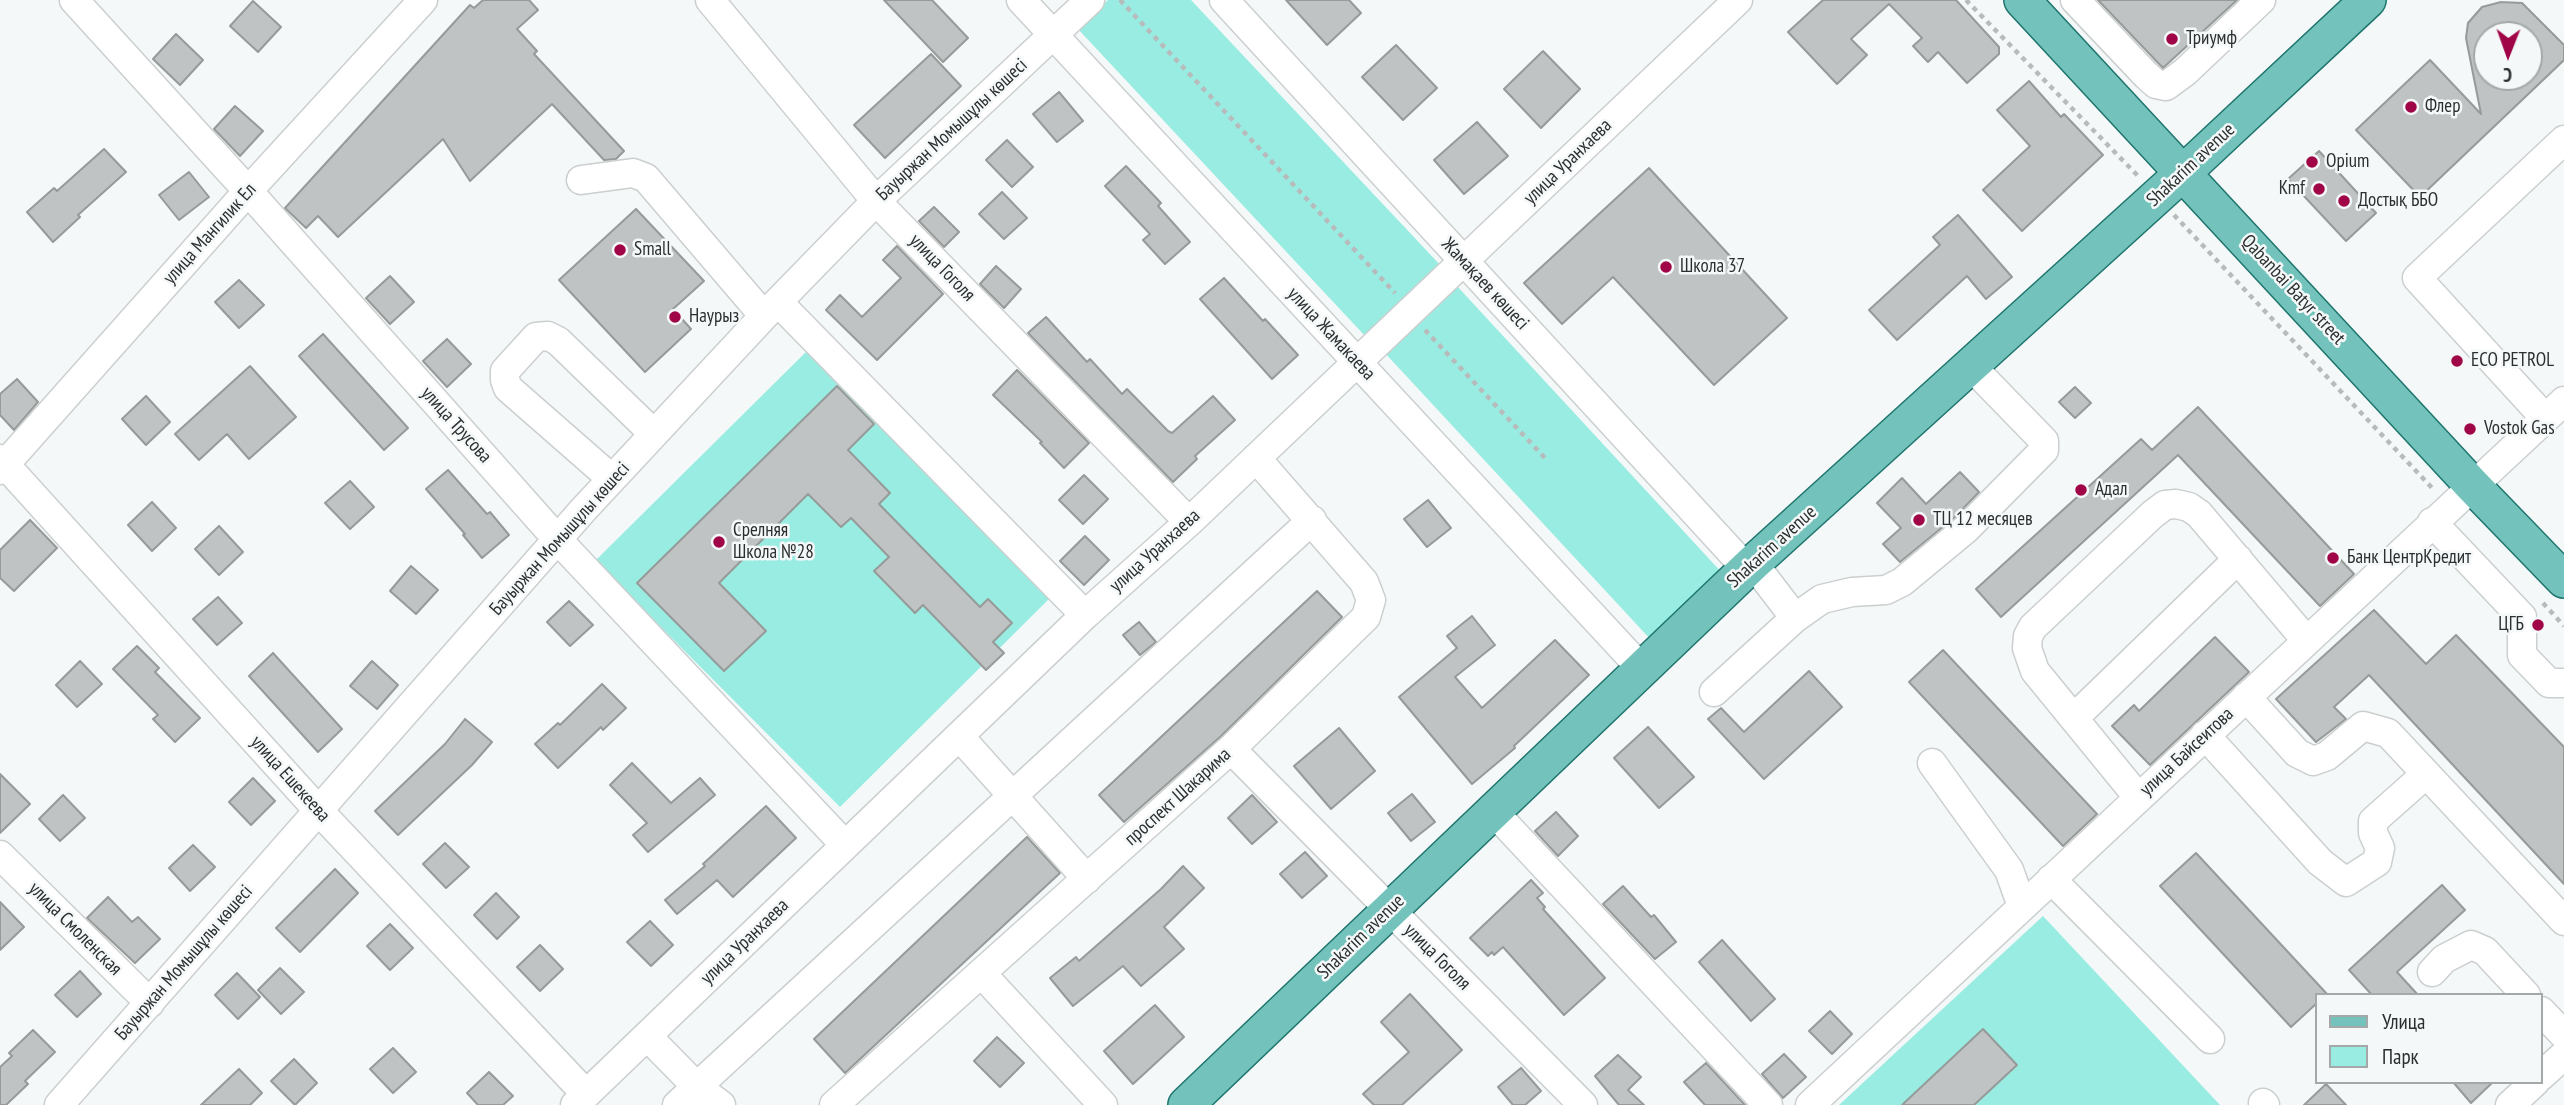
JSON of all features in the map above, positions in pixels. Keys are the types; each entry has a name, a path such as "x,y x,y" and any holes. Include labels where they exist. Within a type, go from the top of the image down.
{"main road":[{"name":"Qabanbai Batyr street","path":"2022,0 2184,172 2451,504 2550,588"},
{"name":"Shakarim avenue","path":"1186,1105 1750,566 2157,197 2368,0"}],"street":[{"name":"улица Трусова","path":"74,0 558,540 845,845"},
{"name":"улица Мангилик Ел","path":"2,464 423,0"},
{"name":"улица Гоголя","path":"710,0 877,201 1189,522"},
{"name":"улица Жамакаева","path":"1021,0 1641,668"},
{"name":"Бауыржан Момышұлы көшесі","path":"59,1105 612,479 771,309 877,201 1090,0"},
{"name":"Жамақаев көшесі","path":"1224,0 1750,566 1795,618"},
{"name":"улица Уранхаева","path":"580,1100 1085,615 1189,522 1738,0"},
{"path":"2075,0 2146,75 2156,84 2166,86 2185,72 2261,0"},
{"path":"2554,410 2417,278 2564,140"},
{"path":"581,180 633,173 646,178 771,309 1085,615"},
{"path":"612,479 508,388 505,370 528,345 536,337 548,336 558,341 654,434"},
{"path":"1714,692 1795,618 1822,599 1852,592 1886,590 1902,582 1966,529 2044,450 2044,441 1971,366"},
{"name":"улица Байсеитова","path":"1810,1105 2554,410"},
{"name":"проспект Шакарима","path":"834,1105 1231,749 1366,617 1371,600 1364,582 1256,458"},
{"name":"улица Ешекеева","path":"2,464 580,1100"},
{"path":"2138,797 2035,671 2027,648 2028,636 2033,627 2153,514 2165,505 2176,504 2189,506 2199,514 2306,640"},
{"path":"2451,504 2522,617 2522,655 2549,683 2564,683"},
{"path":"687,1096 1312,520"},
{"path":"2074,718 2238,559"},
{"path":"2246,697 2297,753 2313,761 2327,756 2363,726 2388,733 2564,921"},
{"path":"2205,735 2320,862 2347,883 2376,862 2380,848 2373,833 2374,821 2426,774"},
{"path":"959,736 1087,879"},
{"name":"улица Гоголя","path":"1231,749 1583,1105"},
{"path":"1931,763 2009,870 2022,906"},
{"path":"1492,810 1768,1105"},
{"name":"улица Смоленская","path":"0,855 150,1003"},
{"path":"2051,879 2210,1039"},
{"path":"2432,972 2444,959 2471,945 2484,951 2524,993"},
{"path":"982,974 1103,1105"},
{"path":"2543,1013 2564,1035"},
{"path":"648,1037 687,1096 721,1105"},
{"path":"2543,1074 2564,1055"},
{"path":"2510,1105 2533,1084"}],"path":[{"path":"1121,0 1545,458"},
{"path":"1966,0 2451,504"},
{"path":"2550,588 2564,625"}],"green space":[{"path":"1108,0 1191,0 1442,267 1366,337 1077,28"},
{"path":"1456,285 1724,575 1652,641 1384,352"},
{"path":"812,346 1057,591 840,807 595,561"},
{"path":"2043,916 2220,1105 1839,1105"}],"building":[{"path":"483,0 529,0 538,10 517,29 537,51 534,54 624,151 616,159 604,160 552,104 470,181 443,139 338,237 318,216 306,228 285,208 470,5 474,8"},
{"path":"884,0 932,0 968,38 943,62"},
{"path":"1286,0 1349,0 1361,13 1327,45"},
{"path":"1823,0 1956,0 1999,47 1999,54 1967,83 1938,52 1928,62 1913,46 1922,38 1889,4 1851,39 1867,55 1837,84 1788,32"},
{"name":"Триумф","path":"2098,0 2237,0 2163,68"},
{"path":"253,1 281,27 258,52 230,26"},
{"path":"2501,2 2522,3 2540,21 2473,21 2473,73 2466,38 2468,23 2482,7"},
{"path":"2543,24 2564,45 2564,60 2543,80"},
{"path":"176,34 203,60 180,85 153,59"},
{"path":"1396,45 1437,88 1403,120 1362,77"},
{"path":"1543,51 1580,89 1541,128 1504,89"},
{"path":"931,54 961,86 885,158 854,125"},
{"path":"2430,60 2481,114 2476,91 2531,91 2420,197 2356,130"},
{"path":"2029,81 2061,117 2064,114 2103,155 2022,231 1983,190 2030,146 1997,110"},
{"path":"1059,92 1083,121 1057,142 1033,114"},
{"path":"235,106 263,131 240,156 214,129"},
{"path":"1477,122 1508,156 1464,194 1434,160"},
{"path":"1007,140 1033,167 1012,187 986,160"},
{"path":"104,149 126,172 78,215 80,217 53,242 27,212 54,188 57,191"},
{"path":"2319,151 2376,213 2346,241 2288,179"},
{"path":"1126,166 1161,203 1158,206 1190,242 1165,264 1143,240 1150,234 1105,186"},
{"path":"1649,168 1787,318 1714,385 1613,277 1562,324 1524,283"},
{"path":"189,172 209,197 179,220 159,195"},
{"path":"1002,192 1027,218 1004,239 979,214"},
{"path":"934,207 959,232 944,247 919,221"},
{"path":"636,209 704,281 673,309 691,329 645,372 559,280"},
{"path":"1958,215 2012,277 1986,299 1967,276 1897,340 1869,310 1940,245 1933,237"},
{"path":"897,246 943,294 877,360 826,310 840,295 862,317 901,278 883,260"},
{"path":"996,266 1021,289 1004,308 980,284"},
{"path":"390,276 414,302 390,324 366,298"},
{"path":"1224,278 1298,355 1272,379 1200,299"},
{"path":"239,280 264,305 239,328 215,302"},
{"path":"1046,317 1087,362 1090,359 1122,394 1127,389 1168,431 1172,433 1213,396 1235,420 1195,456 1197,459 1173,482 1028,333"},
{"path":"323,334 408,428 384,450 299,356"},
{"path":"447,339 471,364 447,387 423,361"},
{"path":"250,366 296,417 249,459 227,434 199,460 175,434"},
{"path":"1017,370 1089,443 1064,468 1040,443 1042,442 993,395"},
{"path":"17,379 38,402 14,430 0,415 0,394"},
{"name":"Срелняя Школа №28","path":"837,386 874,424 848,450 890,493 879,504 980,607 988,599 1012,623 993,642 1004,653 986,670 923,605 915,613 874,571 889,557 851,518 841,527 808,494 719,583 766,631 724,671 637,583"},
{"path":"2075,387 2091,403 2075,418 2059,402"},
{"path":"146,396 170,422 146,445 122,419"},
{"path":"2198,407 2354,574 2320,606 2178,455 2001,617 1976,589 2141,439 2152,450"},
{"path":"448,470 509,535 482,558 426,489"},
{"path":"1960,472 1979,492 1955,517 1900,562 1883,544 1901,528 1877,503 1902,478 1926,504"},
{"path":"1084,475 1108,499 1083,524 1059,500"},
{"path":"350,481 374,507 350,529 325,503"},
{"path":"1428,500 1451,528 1427,547 1404,519"},
{"path":"152,502 176,528 152,551 128,525"},
{"path":"30,520 57,548 14,591 0,578 0,550"},
{"path":"219,526 243,552 219,575 195,549"},
{"path":"1085,536 1109,560 1084,585 1060,561"},
{"path":"411,566 438,590 416,614 390,591"},
{"path":"1317,591 1342,617 1220,737 1124,822 1099,795"},
{"path":"218,597 242,623 217,645 193,619"},
{"path":"569,601 593,625 570,646 547,622"},
{"path":"2374,610 2426,664 2456,635 2564,747 2564,884 2369,675 2334,707 2346,719 2316,742 2276,699"},
{"path":"1472,616 1495,645 1455,677 1482,708 1555,640 1589,675 1514,746 1515,748 1472,784 1399,697 1457,648 1447,636"},
{"path":"1139,622 1156,642 1140,655 1123,635"},
{"path":"2215,637 2249,672 2150,765 2112,726 2134,705 2139,711"},
{"path":"137,646 159,668 155,672 200,718 175,742 153,719 158,715 113,669"},
{"path":"1943,650 2097,814 2063,846 1909,682"},
{"path":"273,653 342,729 318,752 249,676"},
{"path":"80,661 102,684 77,707 56,685"},
{"path":"372,661 398,685 377,709 350,686"},
{"path":"1809,671 1842,707 1764,779 1708,719 1721,708 1744,732"},
{"path":"602,684 626,708 603,730 601,727 558,768 535,744 558,723 560,725"},
{"path":"465,719 492,742 472,765 398,835 375,811 445,744"},
{"path":"1648,727 1694,777 1659,808 1614,758"},
{"path":"1339,728 1375,771 1331,809 1294,766"},
{"path":"632,763 671,803 700,778 715,795 648,852 633,835 647,823 610,785"},
{"path":"0,774 30,804 0,833"},
{"path":"253,778 275,801 251,825 229,802"},
{"path":"1412,794 1435,822 1411,841 1388,813"},
{"path":"63,795 85,818 60,841 39,819"},
{"path":"1252,795 1277,822 1252,844 1228,818"},
{"path":"766,806 796,838 733,897 717,880 677,914 665,900 705,866 703,864"},
{"path":"1556,812 1578,836 1558,856 1535,831"},
{"path":"1027,837 1060,873 845,1073 814,1039"},
{"path":"445,843 469,867 446,888 423,864"},
{"path":"193,845 215,867 190,891 169,868"},
{"path":"1305,852 1327,876 1302,898 1280,874"},
{"path":"2196,853 2326,993 2316,993 2316,1004 2291,1027 2160,886"},
{"path":"1183,866 1204,888 1164,927 1184,949 1141,986 1123,966 1073,1006 1050,978 1076,957 1079,961 1161,889"},
{"path":"335,869 358,893 300,952 276,928"},
{"path":"1531,880 1543,893 1537,898 1545,907 1543,909 1605,978 1564,1015 1503,947 1494,955 1492,952 1488,956 1470,938"},
{"path":"2442,885 2465,910 2397,972 2416,993 2370,993 2349,970"},
{"path":"1623,886 1651,917 1654,915 1676,942 1655,959 1603,904"},
{"path":"496,893 519,917 497,939 474,915"},
{"path":"108,897 132,922 138,917 160,939 135,963 87,918"},
{"path":"0,902 24,927 0,950"},
{"path":"650,921 673,945 651,966 627,942"},
{"path":"390,924 413,948 390,970 367,946"},
{"path":"1722,940 1775,999 1751,1021 1699,962"},
{"path":"540,945 563,969 540,991 517,967"},
{"path":"280,968 304,992 281,1014 258,990"},
{"path":"80,971 101,994 77,1017 55,995"},
{"path":"237,973 260,997 238,1019 215,995"},
{"path":"1410,994 1462,1050 1402,1105 1374,1105 1363,1094 1409,1052 1381,1022"},
{"path":"1155,1005 1184,1037 1133,1084 1104,1051"},
{"path":"1830,1011 1852,1034 1832,1054 1809,1031"},
{"path":"1983,1029 2017,1065 1974,1105 1902,1105"},
{"path":"33,1030 55,1052 25,1081 28,1084 6,1105 0,1105 0,1067 12,1056 9,1053"},
{"path":"997,1037 1024,1063 1000,1087 974,1061"},
{"path":"393,1048 416,1072 393,1093 370,1069"},
{"path":"1784,1054 1806,1077 1783,1098 1762,1074"},
{"path":"1618,1055 1641,1077 1628,1090 1644,1105 1619,1105 1595,1076"},
{"path":"294,1059 317,1083 295,1105 271,1081"},
{"path":"1706,1063 1745,1105 1705,1105 1684,1082"},
{"path":"1521,1068 1541,1091 1525,1105 1513,1105 1498,1087"},
{"path":"239,1069 262,1093 250,1105 201,1105"},
{"path":"489,1072 513,1096 503,1105 478,1105 467,1093"},
{"path":"2326,1084 2346,1105 2304,1105"},
{"path":"2455,1084 2491,1084 2471,1103"}],"place":[{"name":"Триумф","path":"2172,39"},
{"name":"Флер","path":"2411,107"},
{"name":"Opium","path":"2312,162"},
{"name":"Kmf","path":"2319,189"},
{"name":"Достық ББО","path":"2344,201"},
{"name":"Small","path":"620,250"},
{"name":"Школа 37","path":"1666,267"},
{"name":"Наурыз","path":"675,317"},
{"name":"ECO PETROL","path":"2457,361"},
{"name":"Vostok Gas","path":"2470,429"},
{"name":"Адал","path":"2081,490"},
{"name":"ТЦ 12 месяцев","path":"1919,520"},
{"name":"Срелняя Школа №28","path":"719,542"},
{"name":"Банк ЦентрКредит","path":"2333,558"},
{"name":"ЦГБ","path":"2538,625"}]}
